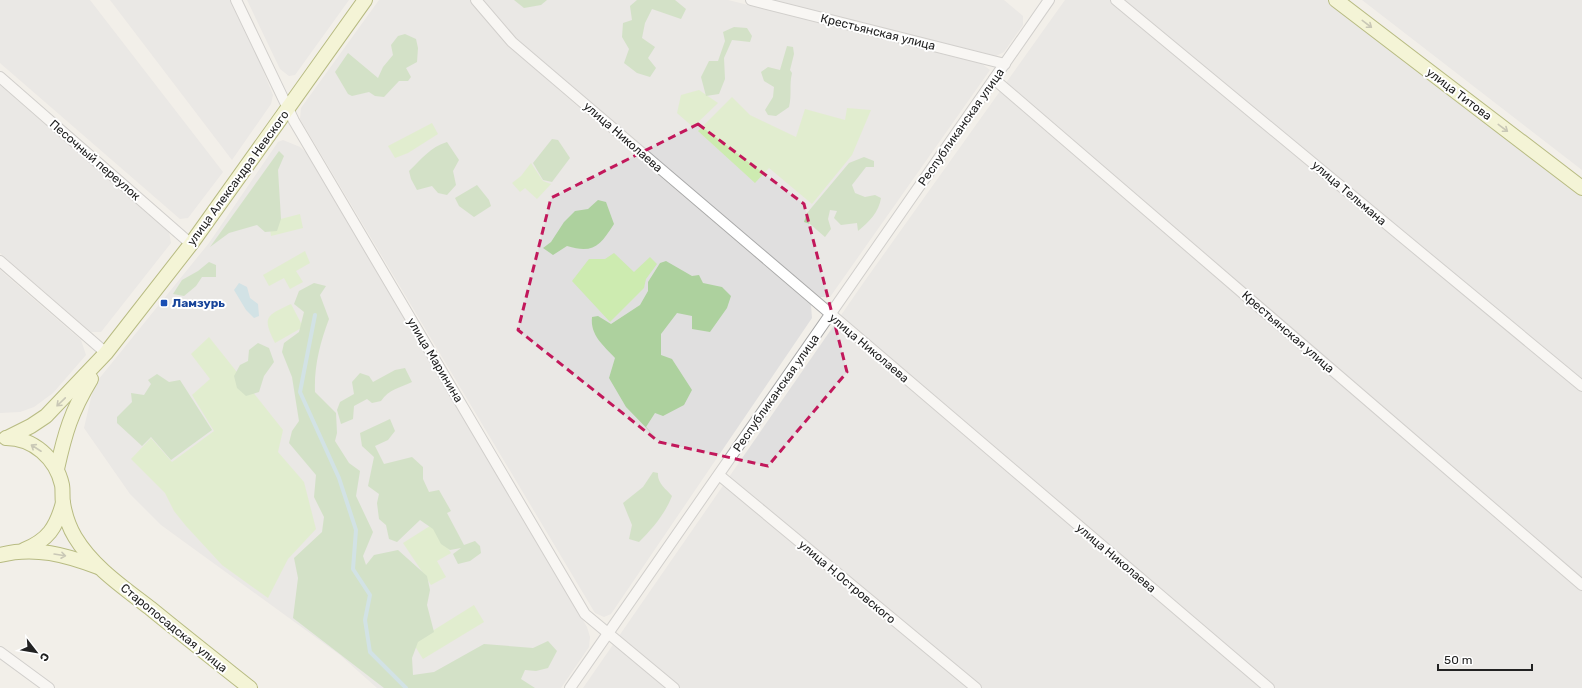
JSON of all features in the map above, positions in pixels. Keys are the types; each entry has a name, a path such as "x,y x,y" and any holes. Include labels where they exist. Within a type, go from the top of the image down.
{"main road":[{"name":"улица Александра Невского","path":"106,353 191,244 365,0"},
{"name":"улица Титова","path":"1336,0 1582,188"},
{"path":"4,438 31,426 46,416 106,353"},
{"path":"57,470 66,429 77,402 106,353"},
{"path":"4,438 21,440 34,446 47,456 57,470 62,485 63,502 69,524 76,538 98,567"},
{"path":"21,552 37,544 50,533 59,518 63,502"},
{"path":"1,554 42,552 66,555 98,567"},
{"name":"Старопосадская улица","path":"98,567 250,688"}],"street":[{"name":"улица Маринина","path":"236,0 246,18 287,110 585,614 674,688"},
{"name":"улица Николаева","path":"476,0 512,42 830,315 1269,688"},
{"name":"Крестьянская улица","path":"751,0 1005,64"},
{"name":"Республиканская улица","path":"570,688 1049,0"},
{"name":"улица Тельмана","path":"1116,0 1582,386"},
{"name":"Песочный переулок","path":"0,77 191,244"},
{"name":"Крестьянская улица","path":"994,80 1582,585"},
{"path":"0,261 106,353"},
{"name":"улица Н.Островского","path":"719,475 976,688"},
{"path":"0,652 49,688"}],"highlighted area":[{"path":"698,124 804,204 847,372 768,466 659,442 518,330 551,198"}],"shaded area":[{"path":"0,0 90,0 223,172 188,218 180,219 0,63"},
{"path":"110,0 232,0 243,21 273,95 271,104 232,160"},
{"path":"247,0 349,0 295,75 289,76 280,69"},
{"path":"379,0 470,0 508,44 560,91 811,305 812,318 611,614 604,617 595,613 300,119 301,108"},
{"path":"483,0 728,0 982,64 990,70 830,297 820,297 516,42"},
{"path":"772,0 1004,0 1023,16 1023,25 1004,52 996,56"},
{"path":"1065,0 1327,0 1582,197 1582,688 583,688 864,282"},
{"path":"1362,0 1582,0 1582,170"},
{"path":"0,85 169,232 171,243 101,332 91,332 0,253"},
{"path":"283,140 300,147 309,155 587,627 590,637 589,647 561,688 377,688 340,655 161,525 130,494 84,428 94,385 209,243 278,142"},
{"path":"0,270 81,340 86,355 53,393 34,407 20,412 0,413"}],"green space":[{"path":"514,0 547,0 541,5 524,8"},
{"path":"637,0 675,0 686,9 681,19 652,9 645,23 642,38 655,47 648,58 656,68 650,77 637,73 624,63 629,49 622,37 623,23 632,20 630,6"},
{"path":"734,27 747,28 752,36 750,42 732,40 724,58 725,79 719,94 706,96 701,77 709,61 718,61 725,41 723,32"},
{"path":"405,34 416,39 418,48 417,62 406,68 411,77 408,81 399,81 384,97 375,96 369,92 352,96 348,94 335,72 348,53 378,78 383,67 393,55 391,45 398,36"},
{"path":"787,46 793,47 794,54 790,70 792,73 789,107 776,116 768,115 765,110 773,97 774,87 764,81 761,72 768,67 780,70"},
{"path":"699,90 718,103 693,127 677,113 681,95"},
{"path":"732,97 750,115 796,137 805,109 845,120 847,108 871,110 852,155 812,204 769,168 755,183 698,131"},
{"path":"432,123 438,134 408,153 395,158 388,146"},
{"path":"552,139 558,140 570,158 552,182 543,180 533,163"},
{"path":"447,142 459,160 453,171 456,185 447,195 438,193 432,186 417,190 411,179 409,171 431,150"},
{"path":"279,151 284,156 278,170 281,219 277,231 265,232 257,225 229,233 210,247"},
{"path":"864,157 874,161 874,167 866,167 852,185 855,193 865,197 875,195 881,198 878,208 870,220 858,231 857,223 841,225 834,218 837,211 830,210 828,219 831,229 825,237 810,224 804,222 807,213 849,163"},
{"path":"531,163 543,181 551,184 537,199 525,188 520,192 512,183 521,176"},
{"path":"477,185 489,200 491,206 474,217 459,206 455,198"},
{"path":"598,200 606,202 614,224 600,243 590,248 583,249 567,246 553,255 543,248 551,242 564,222 575,211 588,209"},
{"path":"300,214 303,228 271,236 269,222"},
{"path":"305,251 310,263 296,271 303,282 290,289 284,278 269,286 263,275"},
{"path":"614,253 634,272 650,257 657,264 646,279 644,288 610,322 572,281 589,259 605,259"},
{"path":"666,261 692,276 699,275 703,283 722,287 731,296 727,308 710,332 692,329 692,316 677,313 661,334 661,355 672,359 692,390 684,405 663,416 655,413 646,427 658,440 626,407 609,378 615,358 595,334 592,317 598,316 611,324 640,305 648,291 648,282 660,263"},
{"path":"209,262 216,265 216,277 202,277 196,286 184,296 173,294 182,280 198,271"},
{"path":"314,283 326,286 320,295 329,319 318,355 315,392 336,413 337,433 335,441 349,463 360,471 356,496 373,532 363,556 366,565 374,555 398,550 427,576 430,590 427,605 434,632 418,642 412,658 413,675 434,672 484,644 533,648 548,641 557,651 548,668 536,671 525,670 521,679 535,688 384,688 293,618 298,578 294,558 322,532 324,517 314,497 316,475 289,443 292,431 299,421 292,377 282,352 284,343 299,332 304,312 294,304 299,291"},
{"path":"291,304 303,327 275,343 268,327 269,318 276,311"},
{"path":"209,337 283,430 278,452 304,482 316,529 288,559 268,598 222,565 174,511 165,493 131,459 151,438 172,462 214,431 192,395 210,379 191,354"},
{"path":"258,343 269,348 274,362 264,376 259,392 246,396 237,388 234,376 240,365 248,361 249,350"},
{"path":"405,368 412,382 391,391 381,401 372,403 367,399 354,406 353,419 341,424 337,410 340,402 354,394 352,382 360,373 369,376 373,382 395,370"},
{"path":"157,374 169,382 180,380 212,430 171,460 151,437 142,446 117,423 117,417 132,402 131,393 144,395 151,384 148,380"},
{"path":"390,419 395,431 388,440 375,446 384,464 412,457 423,467 423,479 429,492 439,490 451,511 447,513 464,545 475,541 480,546 481,553 470,561 458,564 453,554 461,548 450,550 441,544 433,529 420,520 397,542 389,539 386,525 379,519 377,503 379,494 368,486 374,457 362,446 360,433"},
{"path":"653,472 658,473 660,483 672,496 666,509 639,542 629,539 632,525 623,503 643,487"},
{"path":"433,524 451,553 437,561 446,577 431,585 403,543"},
{"path":"474,605 484,622 423,659 413,643"}],"water":[{"path":"239,283 247,287 250,298 258,304 259,316 254,318 246,310 234,290"}],"waterway":[{"path":"315,315 300,392 339,478 356,530 353,569 370,595 365,620 370,652 406,688"}],"place":[{"name":"Ламзурь","path":"164,303"}]}
